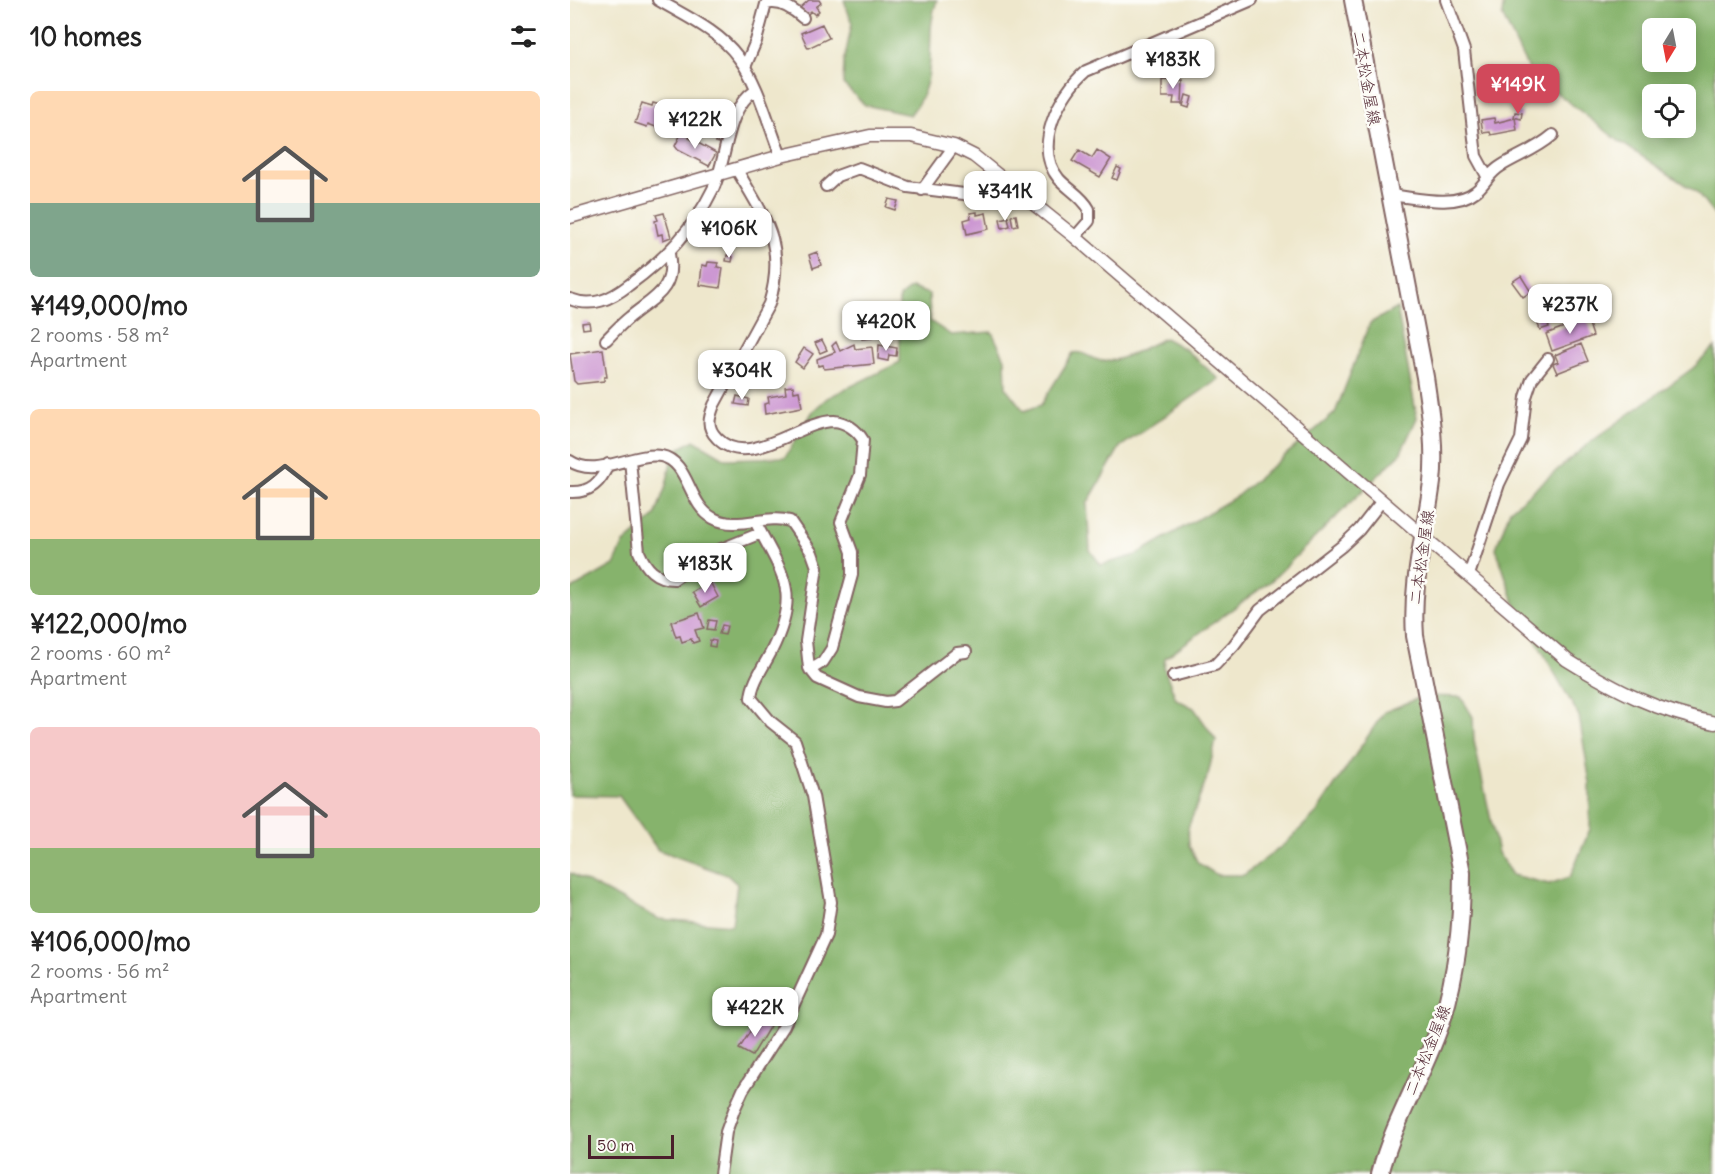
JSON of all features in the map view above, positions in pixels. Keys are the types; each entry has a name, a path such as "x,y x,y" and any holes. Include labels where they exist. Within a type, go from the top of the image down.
{"main road":[{"name":"二本松金屋線","path":"1353,0 1425,377 1433,435 1432,479 1412,601 1418,663 1462,873 1462,919 1455,973 1443,1019 1388,1141 1380,1174"}],"street":[{"path":"658,0 716,36 731,49 745,67 781,156"},
{"path":"1075,237 1089,221 1089,209 1052,169 1047,146 1055,116 1077,79 1086,71 1252,0"},
{"path":"1446,0 1464,50 1475,149 1487,176"},
{"path":"745,67 756,41 766,4 775,2 789,7 802,18"},
{"path":"570,299 591,304 609,298 669,254 700,211 718,176 738,106 755,90"},
{"path":"570,217 822,145 889,134 911,136 954,146 974,156 1075,237 1567,660 1622,694 1668,711 1715,723"},
{"path":"1389,195 1444,201 1462,198 1476,191 1487,176 1538,147 1553,135"},
{"path":"922,190 954,146"},
{"path":"826,186 837,176 859,168 892,183 922,190 972,195"},
{"path":"737,170 774,239 774,286 769,304 714,405 709,422 711,430 726,445 751,448 771,444 816,424 837,422 854,429 863,440 860,476 842,519 842,530 853,559 852,575 832,648 823,662 810,670"},
{"path":"606,340 629,318 660,294 671,273 669,254"},
{"path":"1468,575 1499,484 1521,439 1526,397 1532,379 1548,358"},
{"path":"570,460 587,467 652,456 670,460 676,464 698,505 711,517 738,523 778,517 790,520 807,544 816,563 817,572 806,641 810,670 818,678 836,688 886,702 903,696 957,653 966,652"},
{"path":"630,460 639,552 644,564 657,575 674,579 714,552 761,532"},
{"path":"570,492 586,492 592,488 600,481 608,464"},
{"path":"1173,676 1215,665 1234,645 1260,610 1342,546 1359,530 1381,501"},
{"path":"720,1174 726,1132 734,1110 743,1090 788,1016 826,935 831,902 813,795 795,741 771,722 751,698 753,687 782,626 788,597 780,564 755,521"}],"green space":[{"path":"844,0 937,0 931,29 926,85 910,115 865,105 843,84 844,62 852,23"},
{"path":"1504,0 1715,0 1715,216 1696,192 1620,142 1529,71 1502,15"},
{"path":"911,288 929,294 930,321 951,335 992,332 1005,359 1006,388 1024,411 1041,405 1073,353 1077,352 1099,361 1112,360 1128,356 1165,338 1185,349 1219,379 1120,447 1087,504 1090,550 1101,565 1136,555 1237,496 1335,413 1370,323 1397,308 1417,418 1400,454 1271,581 1165,658 1164,668 1176,699 1194,708 1216,740 1208,775 1188,828 1189,845 1198,863 1217,875 1244,875 1287,842 1317,812 1384,712 1424,696 1461,697 1473,717 1474,741 1498,853 1512,875 1549,884 1570,877 1590,829 1590,783 1579,716 1514,602 1496,548 1510,510 1588,444 1693,368 1715,347 1715,1174 570,1174 570,873 659,919 732,925 737,884 727,875 658,850 619,796 570,795 570,590 614,565 624,543 655,516 666,486 673,452 694,440 726,459 785,457 813,411 827,398 900,362 899,297"}],"building":[{"path":"809,0 819,0 821,3 816,7 819,11 815,15 811,11 807,15 800,8"},
{"path":"822,24 829,38 808,48 801,33"},
{"path":"1486,71 1487,78 1481,79 1480,72"},
{"path":"1162,80 1183,81 1182,104 1173,104 1174,97 1162,97"},
{"path":"1186,95 1192,97 1189,108 1183,106"},
{"path":"642,103 652,106 653,103 660,105 657,111 675,117 669,132 648,124 647,127 635,123"},
{"path":"711,106 721,111 723,106 729,109 718,130 703,123"},
{"path":"1515,112 1522,113 1521,119 1514,117"},
{"path":"1494,118 1495,123 1515,118 1517,130 1491,135 1490,132 1483,133 1481,120"},
{"path":"679,125 683,128 679,135 674,133"},
{"path":"716,133 721,134 720,143 715,142"},
{"path":"681,134 690,136 689,138 716,153 709,166 678,150 675,146"},
{"path":"1079,150 1092,158 1097,150 1111,159 1100,177 1072,161"},
{"path":"1117,167 1121,169 1117,180 1112,178"},
{"path":"889,199 898,201 895,210 886,207"},
{"path":"977,212 977,215 986,213 989,229 967,234 964,220 971,218 970,213"},
{"path":"664,213 671,237 663,240 662,234 658,235 655,221 658,220 656,215"},
{"path":"1016,215 1018,225 1013,226 1011,216"},
{"path":"1008,217 1010,226 1002,228 1000,219"},
{"path":"704,227 713,229 711,241 702,239"},
{"path":"817,252 821,265 813,268 809,255"},
{"path":"727,255 733,257 732,262 726,261"},
{"path":"708,262 718,263 717,267 723,268 720,288 700,285 702,265 707,266"},
{"path":"1521,276 1531,292 1523,297 1512,282"},
{"path":"1545,315 1549,327 1540,330 1536,318"},
{"path":"1587,318 1593,336 1552,351 1546,334"},
{"path":"589,322 590,328 583,329 582,323"},
{"path":"872,332 872,338 862,339 862,333"},
{"path":"822,340 827,350 820,353 815,343"},
{"path":"836,342 840,351 854,344 855,349 872,347 874,364 824,369 823,365 818,366 817,359 835,352 832,346"},
{"path":"1581,344 1588,361 1557,373 1553,364 1558,362 1555,355"},
{"path":"879,345 897,348 896,356 889,355 888,361 878,359"},
{"path":"804,348 813,354 803,368 795,362"},
{"path":"603,349 607,377 604,377 604,381 577,384 574,381 570,354"},
{"path":"793,386 794,392 799,391 802,407 765,414 764,404 769,403 768,397 786,394 785,387"},
{"path":"737,396 749,399 748,406 735,404"},
{"path":"710,582 718,597 701,607 692,592"},
{"path":"699,613 704,628 695,630 699,641 693,643 691,639 682,642 680,636 676,637 671,622"},
{"path":"709,620 716,621 714,630 707,629"},
{"path":"722,625 727,626 725,635 719,634"},
{"path":"710,640 716,641 715,647 709,646"},
{"path":"758,1019 770,1026 752,1056 739,1049"}]}
